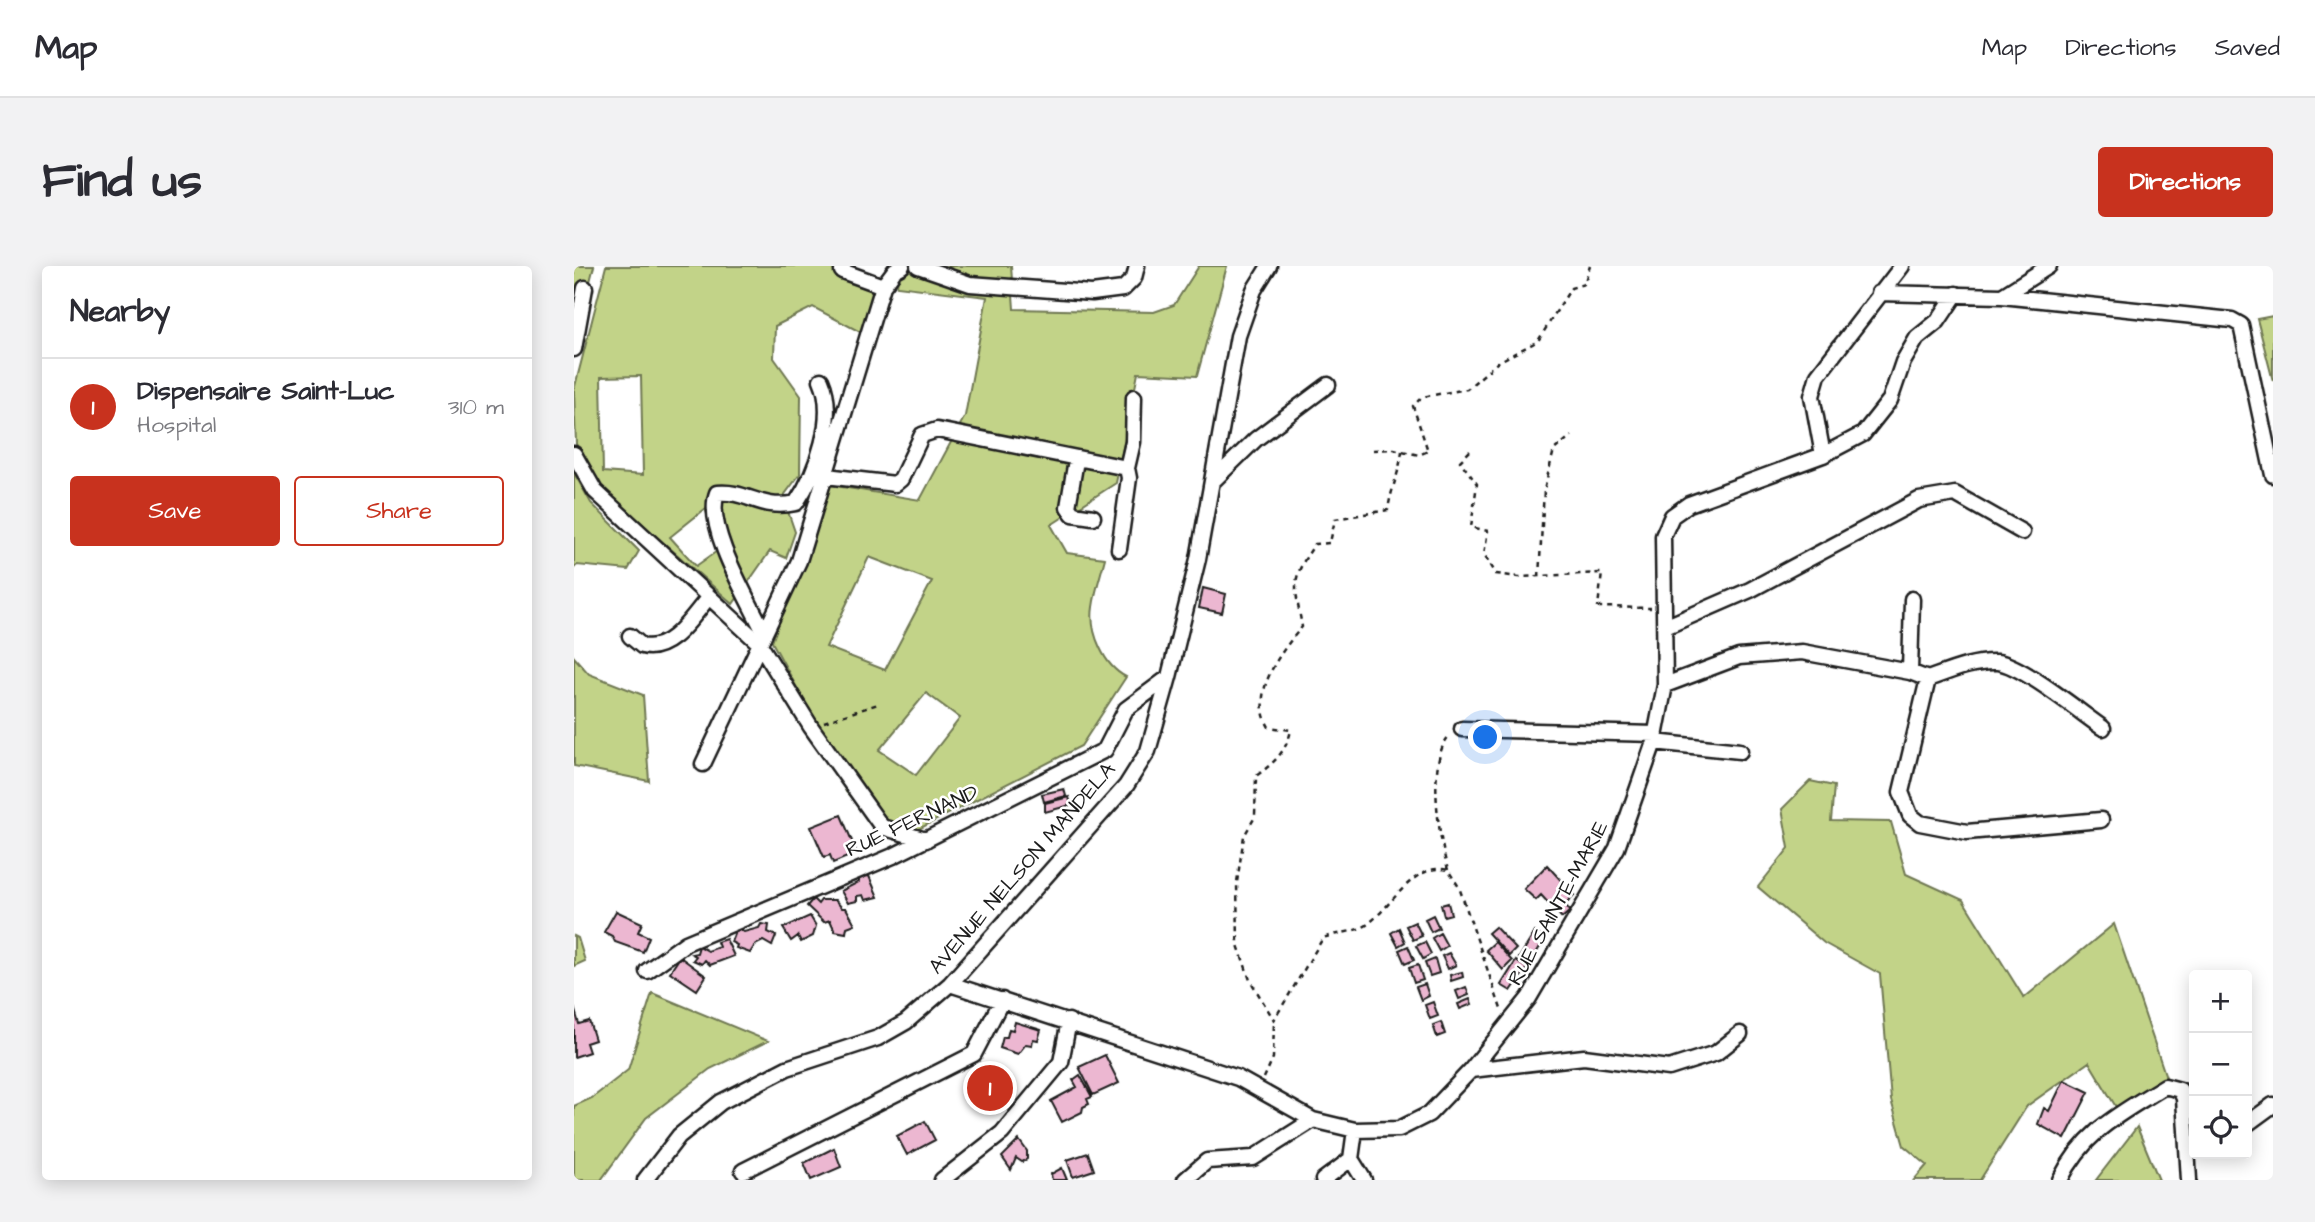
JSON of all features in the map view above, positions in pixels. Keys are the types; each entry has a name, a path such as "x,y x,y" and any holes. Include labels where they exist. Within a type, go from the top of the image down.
{"street":[{"path":"703,764 799,561 883,286 895,270 902,266"},
{"path":"918,266 962,281 1092,293 1123,289 1134,278 1137,266"},
{"path":"962,281 967,266"},
{"name":"AVENUE NELSON MANDELA","path":"645,1180 678,1136 720,1102 787,1068 878,1038 906,1022 950,984 1126,786 1148,751 1187,612 1238,336 1254,290 1269,266"},
{"path":"1823,455 1813,387 1818,374 1902,266"},
{"path":"2002,296 2049,266"},
{"path":"842,271 883,286"},
{"path":"574,349 585,288"},
{"path":"1879,293 2002,296 2232,320 2241,325 2273,475"},
{"name":"RUE SAINTE-MARIE","path":"950,984 1238,1078 1313,1120 1355,1130 1399,1129 1429,1114 1471,1070 1529,998 1617,848 1655,738 1665,685 1663,536 1672,516 1689,504 1823,455 1863,433 1890,400 1903,362 1917,338 1938,321 1956,294"},
{"path":"821,380 828,396 826,422 812,480 796,503 777,508 732,491 717,492 712,505 761,637 811,727 882,827 926,840"},
{"path":"1212,482 1256,439 1328,385"},
{"path":"1119,549 1129,478 1127,468 1133,442 1134,397"},
{"path":"826,475 895,484 901,479 922,435 937,430 1076,460 1127,468"},
{"path":"574,454 594,491 708,598 761,637"},
{"path":"1076,460 1068,507 1073,514 1093,517"},
{"path":"1665,627 1749,590 1919,500 1955,494 2022,532"},
{"path":"630,636 642,646 661,645 684,626 708,598"},
{"path":"1910,672 1912,599"},
{"path":"1665,685 1739,657 1802,652 1910,672 1928,678 1973,663 2000,662 2023,673 2103,728"},
{"name":"RUE FERNAND","path":"647,971 686,943 926,840 1105,750 1126,709 1169,677"},
{"path":"1928,678 1901,792 1910,815 1920,823 1967,832 2101,820"},
{"path":"1462,729 1655,738 1740,751"},
{"path":"743,1171 974,1054 1002,1000"},
{"path":"942,1180 1002,1133 1061,1062 1069,1021"},
{"path":"1471,1070 1584,1057 1670,1068 1716,1053 1740,1034"},
{"path":"2060,1180 2080,1147 2109,1119 2165,1086 2180,1090 2184,1098 2189,1146"},
{"path":"2252,1120 2273,1105"},
{"path":"1185,1180 1207,1161 1253,1158 1313,1120"},
{"path":"1355,1130 1351,1158 1363,1180"},
{"path":"1323,1180 1351,1158"},
{"path":"2189,1180 2190,1159"}],"path":[{"path":"1373,450 1402,451 1419,456 1428,451 1413,405 1422,397 1467,388 1498,362 1538,341 1571,288 1584,284 1590,266"},
{"path":"1539,577 1544,490 1554,450 1571,436"},
{"path":"1274,1020 1250,981 1238,946 1237,882 1244,836 1255,817 1256,776 1272,765 1289,742 1291,730 1269,727 1262,715 1264,691 1276,660 1302,627 1294,584 1299,566 1315,544 1330,543 1335,519 1388,510 1391,489 1399,480 1402,451"},
{"path":"1470,451 1460,461 1477,484 1471,527 1488,531 1484,554 1496,574 1539,577 1602,573 1598,607 1665,609"},
{"path":"811,727 878,704"},
{"path":"1462,729 1447,736 1437,760 1441,845 1448,870 1459,887 1507,1027"},
{"path":"1259,1090 1273,1058 1274,1020 1323,938 1363,927 1420,874 1437,867 1448,870"}],"green space":[{"path":"574,266 594,266 574,344"},
{"path":"606,266 826,266 879,279 864,334 813,307 775,326 774,358 801,396 800,474 783,497 795,532 786,558 770,551 733,604 603,489 576,444 574,390","holes":["641,376 643,475 603,472 601,377","705,509 720,549 696,566 670,537"]},
{"path":"895,266 1011,266 1014,309 1154,312 1174,305 1199,266 1227,266 1197,376 1138,373 1116,483 1051,525 1067,553 1105,558 1094,601 1093,627 1105,657 1126,677 1081,746 913,832 878,825 846,792 827,743 772,642 830,485 920,500 965,416 987,297 897,286 899,267","holes":["869,557 932,581 885,670 826,647","926,693 960,718 916,775 879,750"]},
{"path":"2273,316 2273,381 2257,319"},
{"path":"574,473 591,503 639,551 628,570 577,565 574,568"},
{"path":"574,657 589,674 643,695 649,781 574,766"},
{"path":"1810,781 1834,786 1831,821 1891,822 1906,874 1963,900 2024,998 2114,924 2168,1083 2116,1107 2089,1062 2027,1106 1980,1180 1914,1180 1927,1165 1904,1146 1891,1100 1880,974 1824,943 1758,887 1789,848 1782,809"},
{"path":"574,936 578,938 585,961 574,966"},
{"path":"652,993 768,1041 710,1069 646,1118 601,1180 574,1180 574,1106 592,1098 628,1070"},
{"path":"2137,1127 2159,1180 2096,1180"}],"building":[{"path":"1203,588 1226,594 1222,613 1199,608"},
{"path":"1064,789 1066,796 1044,802 1042,794"},
{"path":"1069,797 1071,805 1045,812 1045,803"},
{"path":"841,815 857,853 833,863 830,855 824,857 811,827"},
{"path":"1547,865 1574,895 1565,904 1570,911 1562,918 1541,895 1536,900 1524,889"},
{"path":"869,876 878,897 865,900 863,895 857,896 857,901 848,903 841,891 859,882 859,877"},
{"path":"813,899 818,904 821,900 835,900 842,908 846,908 855,924 847,927 846,933 835,931 830,920 824,922 807,906"},
{"path":"1448,903 1451,914 1444,916 1441,905"},
{"path":"616,911 642,923 638,932 649,937 643,952 615,942 612,936 604,932"},
{"path":"1433,915 1439,928 1431,932 1425,919"},
{"path":"810,916 816,926 813,936 801,942 798,936 791,941 783,928"},
{"path":"1415,922 1422,936 1413,940 1406,926"},
{"path":"761,924 769,925 768,932 776,936 772,946 763,941 755,945 750,953 736,948 737,945 731,942 736,929 744,932 759,928"},
{"path":"1495,927 1516,949 1509,956 1488,933"},
{"path":"1399,928 1405,942 1398,946 1391,933"},
{"path":"1535,932 1545,938 1530,964 1519,958"},
{"path":"1440,933 1447,946 1439,951 1432,938"},
{"path":"726,939 734,956 710,965 705,960 702,964 693,960 696,956 692,954 697,953 699,946 708,951 719,947 717,942"},
{"path":"1425,942 1431,954 1423,959 1416,946"},
{"path":"1495,942 1512,961 1503,970 1486,950"},
{"path":"1408,946 1414,960 1405,964 1399,950"},
{"path":"1449,953 1456,965 1448,969 1442,956"},
{"path":"680,957 706,976 697,990 670,972"},
{"path":"1435,959 1439,973 1430,976 1425,963"},
{"path":"1516,961 1527,968 1511,991 1501,985"},
{"path":"1418,965 1423,980 1414,983 1409,968"},
{"path":"1462,972 1463,977 1451,981 1450,975"},
{"path":"1425,984 1429,996 1421,1000 1416,987"},
{"path":"1466,987 1469,995 1459,999 1456,991"},
{"path":"1470,999 1472,1004 1460,1009 1458,1004"},
{"path":"1433,1002 1438,1016 1430,1019 1425,1005"},
{"path":"574,1007 579,1024 589,1021 595,1040 586,1043 589,1052 574,1057"},
{"path":"1015,1022 1041,1030 1038,1040 1033,1039 1032,1045 1026,1044 1018,1054 1000,1048 1003,1037 1007,1037 1009,1029 1013,1030"},
{"path":"1441,1022 1445,1034 1437,1037 1433,1025"},
{"path":"1105,1055 1119,1083 1093,1095 1079,1067"},
{"path":"976,1071 1010,1078 1005,1105 971,1099"},
{"path":"1080,1075 1092,1097 1087,1099 1089,1104 1083,1107 1082,1112 1062,1122 1051,1101 1077,1087 1073,1080"},
{"path":"2064,1080 2089,1092 2065,1139 2038,1124 2044,1108 2049,1111"},
{"path":"925,1121 935,1140 907,1155 897,1136"},
{"path":"1019,1140 1027,1151 1027,1159 1022,1162 1016,1158 1011,1170 1002,1157"},
{"path":"834,1148 841,1167 811,1180 804,1163"},
{"path":"1088,1153 1094,1170 1073,1177 1067,1160"},
{"path":"1062,1168 1067,1180 1052,1180 1051,1174"}],"place":[{"name":"Dispensaire Saint-Luc","path":"990,1088"}]}
